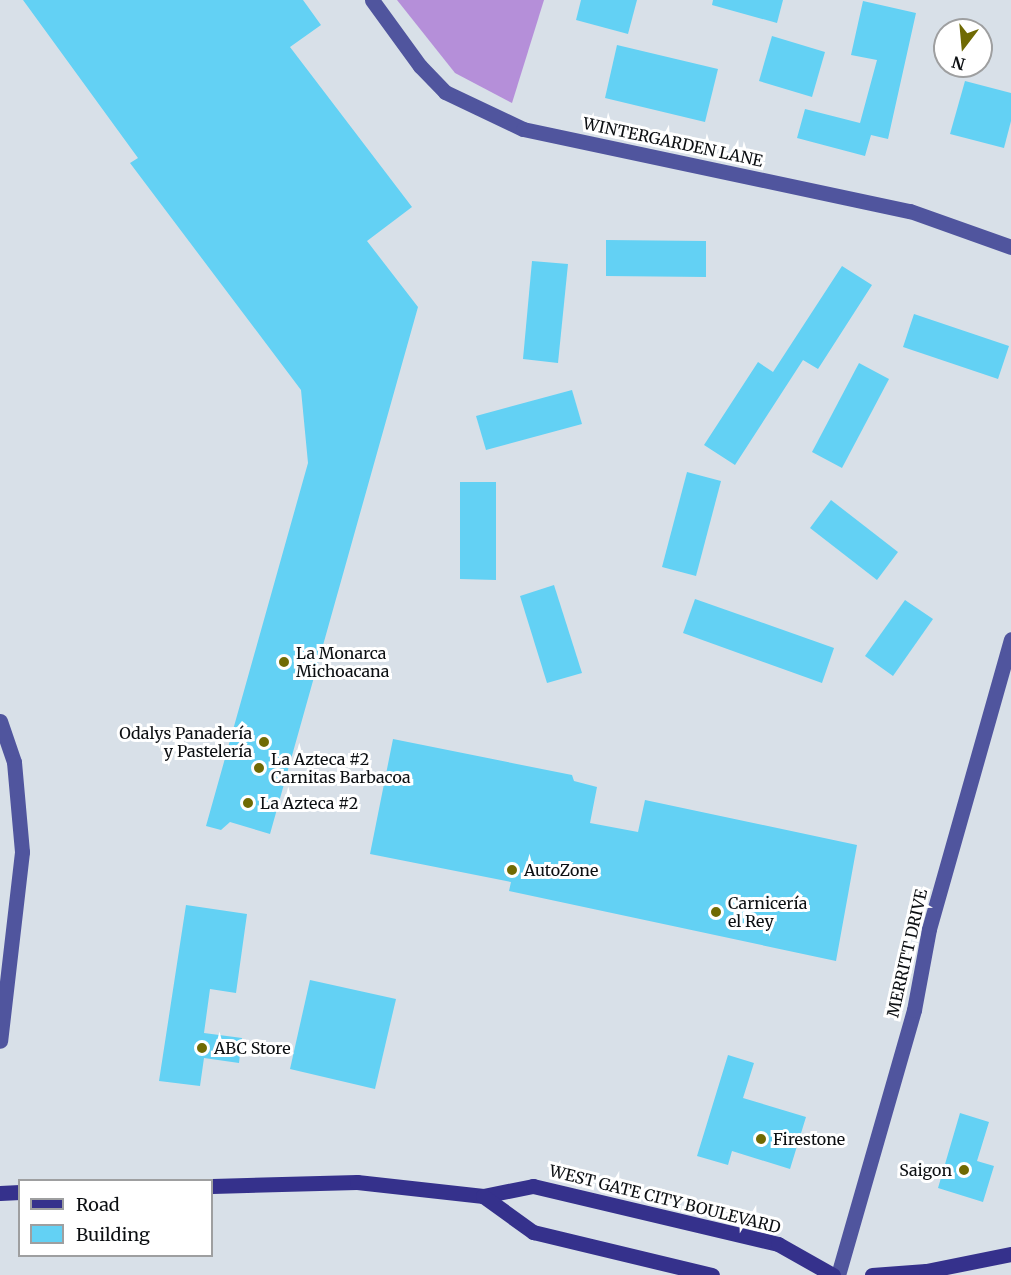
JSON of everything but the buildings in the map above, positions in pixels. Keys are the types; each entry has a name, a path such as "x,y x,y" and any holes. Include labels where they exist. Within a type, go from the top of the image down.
{"main road":[{"name":"WEST GATE CITY BOULEVARD","path":"213,1186 357,1182 483,1196 533,1186 778,1244 833,1275"},
{"path":"0,1193 18,1192"},
{"name":"WEST GATE CITY BOULEVARD","path":"483,1196 533,1232 712,1275"},
{"path":"872,1275 926,1271 1011,1254"}],"street":[{"name":"WINTERGARDEN LANE","path":"372,0 420,66 445,92 523,129 910,211 1011,247"},
{"name":"MERRITT DRIVE","path":"838,1275 914,1010 929,929 1011,639"},
{"path":"0,721 14,762 22,852 0,1041"}],"shaded area":[{"path":"397,0 544,0 512,103 455,73"}],"place":[{"name":"La Monarca Michoacana","path":"284,662"},
{"name":"Odalys Panadería y Pastelería","path":"264,742"},
{"name":"La Azteca #2 Carnitas Barbacoa","path":"259,768"},
{"name":"La Azteca #2","path":"248,803"},
{"name":"AutoZone","path":"512,870"},
{"name":"Carnicería el Rey","path":"716,912"},
{"name":"ABC Store","path":"202,1048"},
{"name":"Firestone","path":"761,1139"},
{"name":"Saigon","path":"964,1170"}]}
